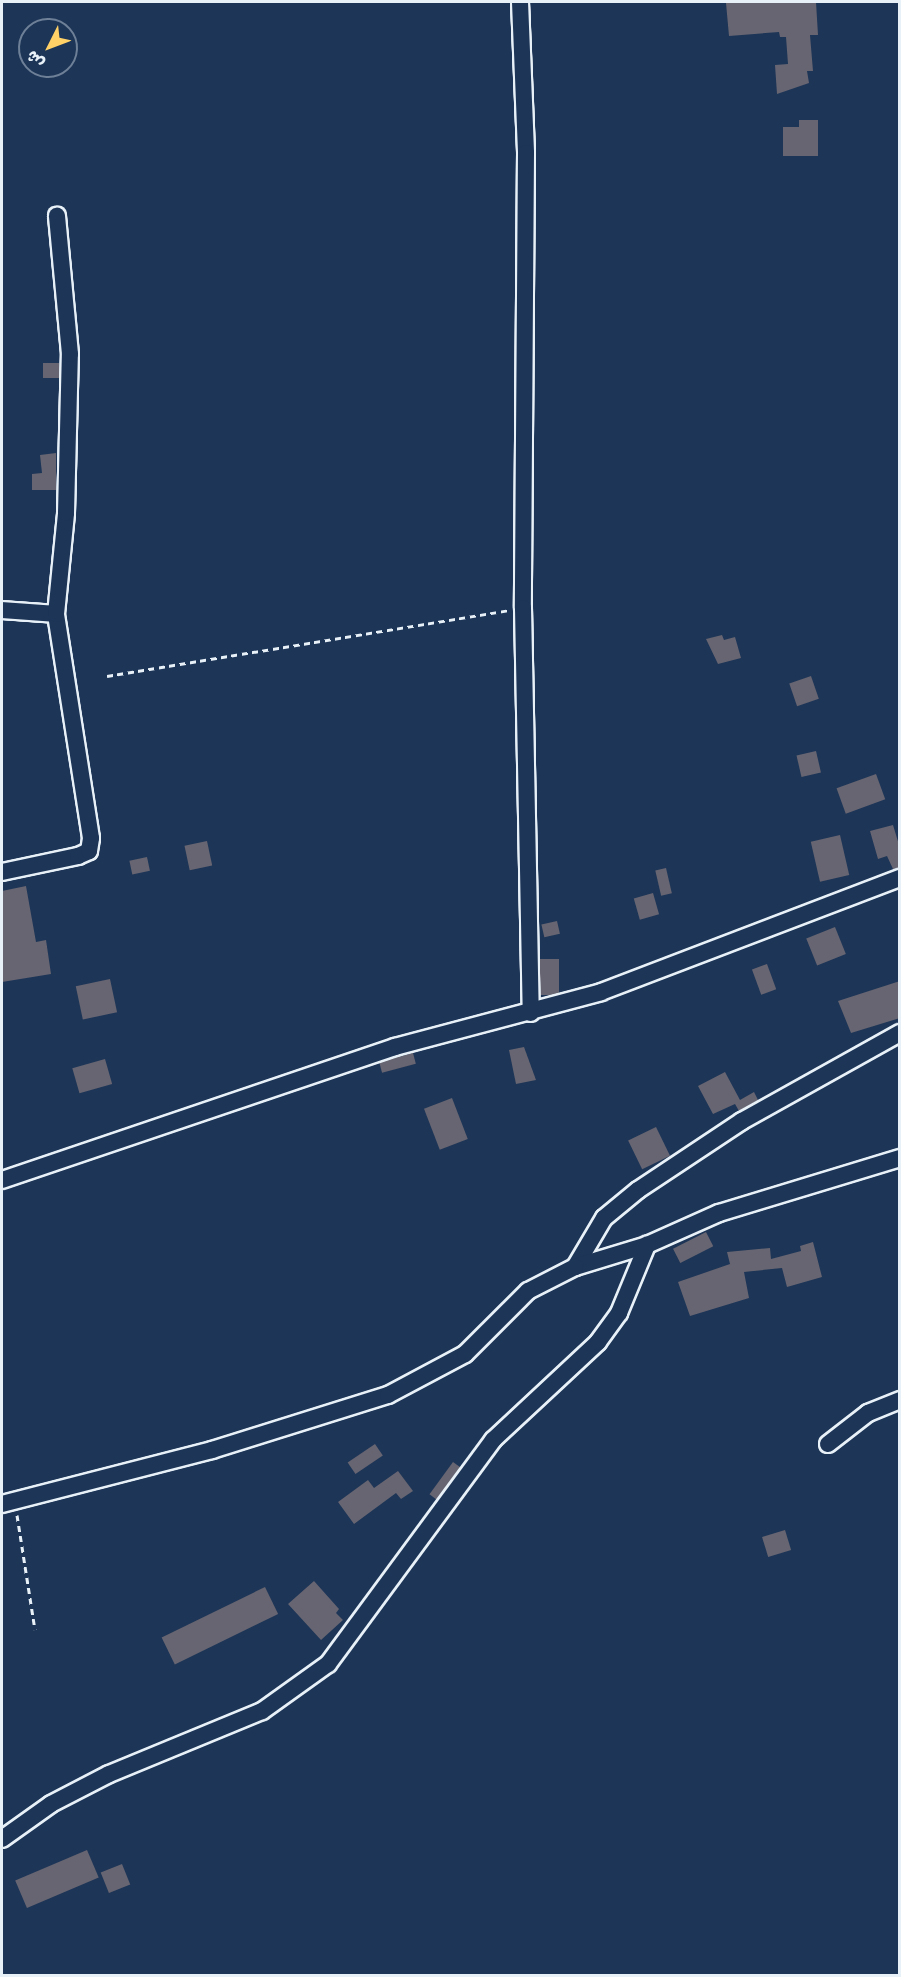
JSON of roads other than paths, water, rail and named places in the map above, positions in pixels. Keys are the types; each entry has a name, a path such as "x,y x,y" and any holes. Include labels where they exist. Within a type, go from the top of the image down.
{"street":[{"path":"520,2 528,387 523,608 531,1013"},
{"path":"2,872 89,851 56,614 66,513 70,354 57,216"},
{"path":"2,610 56,614"},
{"path":"2,1180 395,1047 531,1013 601,992 900,878"},
{"path":"575,1267 604,1218 638,1190 742,1121 900,1033"},
{"path":"8,1503 234,1444 388,1395 448,1366 484,1337 528,1291 575,1267 647,1245 719,1213 900,1158"},
{"path":"2,1839 51,1804 109,1774 262,1712 328,1664 493,1440 598,1342 619,1313 647,1245"},
{"path":"828,1444 868,1413 900,1400"}]}
